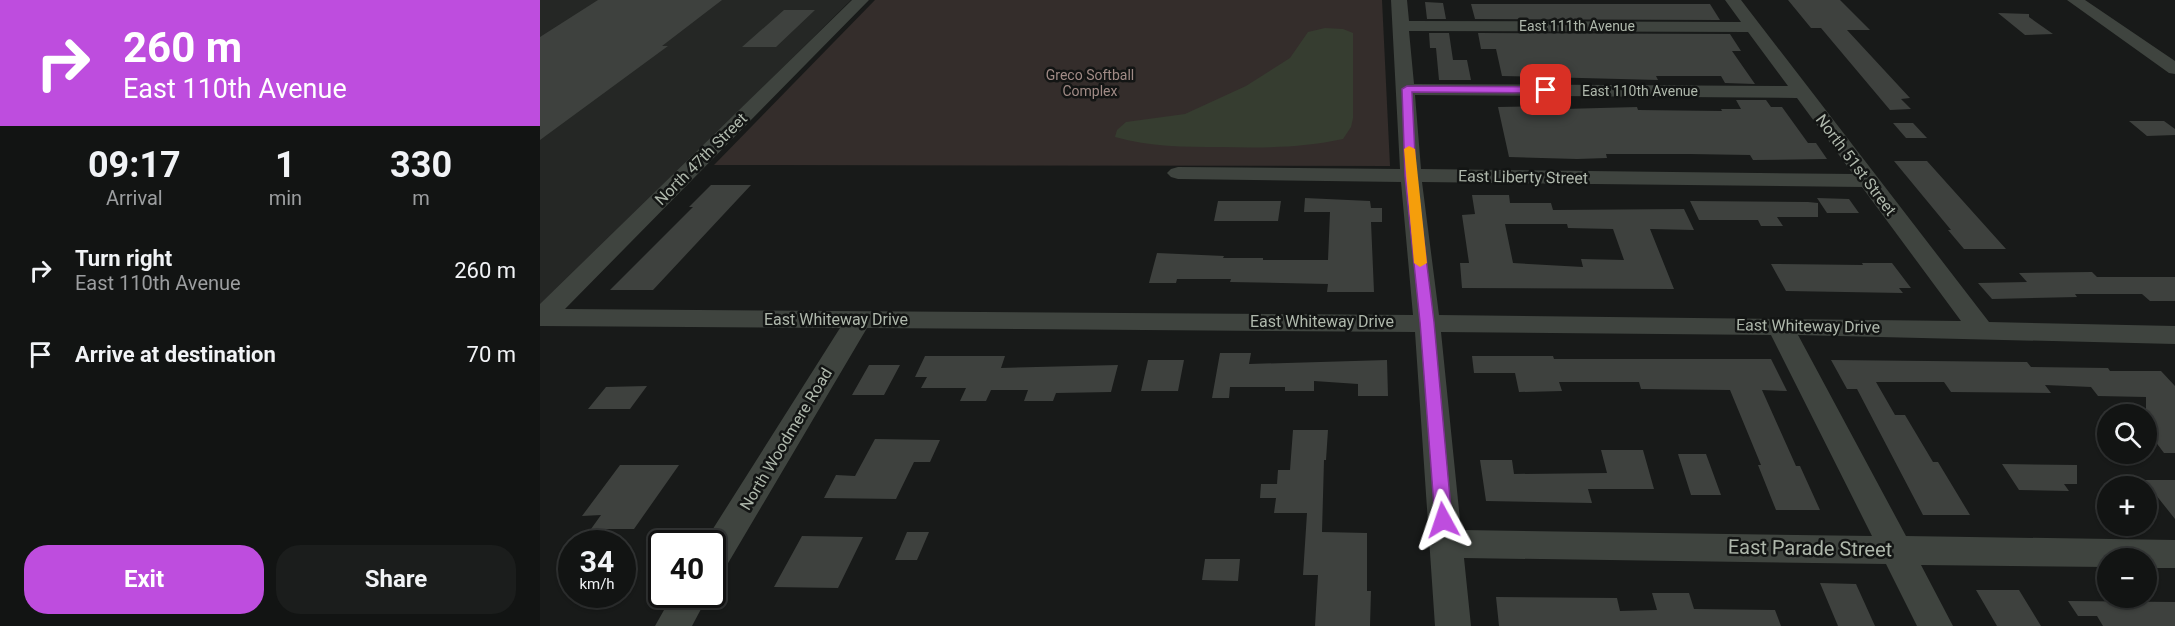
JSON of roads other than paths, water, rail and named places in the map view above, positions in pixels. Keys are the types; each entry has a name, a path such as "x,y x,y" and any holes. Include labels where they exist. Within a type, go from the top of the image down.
{"street":[{"name":"North 47th Street","path":"541,317 861,0"},
{"path":"1399,0 1407,89 1411,176 1427,322 1453,626"},
{"name":"North 51st Street","path":"1733,0 1980,329"},
{"path":"2075,0 2175,69"},
{"name":"East 111th Avenue","path":"1400,26 1753,27"},
{"name":"East 110th Avenue","path":"1407,89 1802,92"},
{"name":"East Liberty Street","path":"1178,172 1869,182"},
{"name":"East Whiteway Drive","path":"541,317 1780,326 1980,329 2172,338"},
{"name":"North Woodmere Road","path":"726,537 859,319"},
{"path":"1780,326 1935,626"},
{"name":"East Parade Street","path":"1445,544 2175,554"},
{"path":"673,626 684,608"}],"park label":[{"name":"Greco Softball Complex","path":"1090,84"}]}
